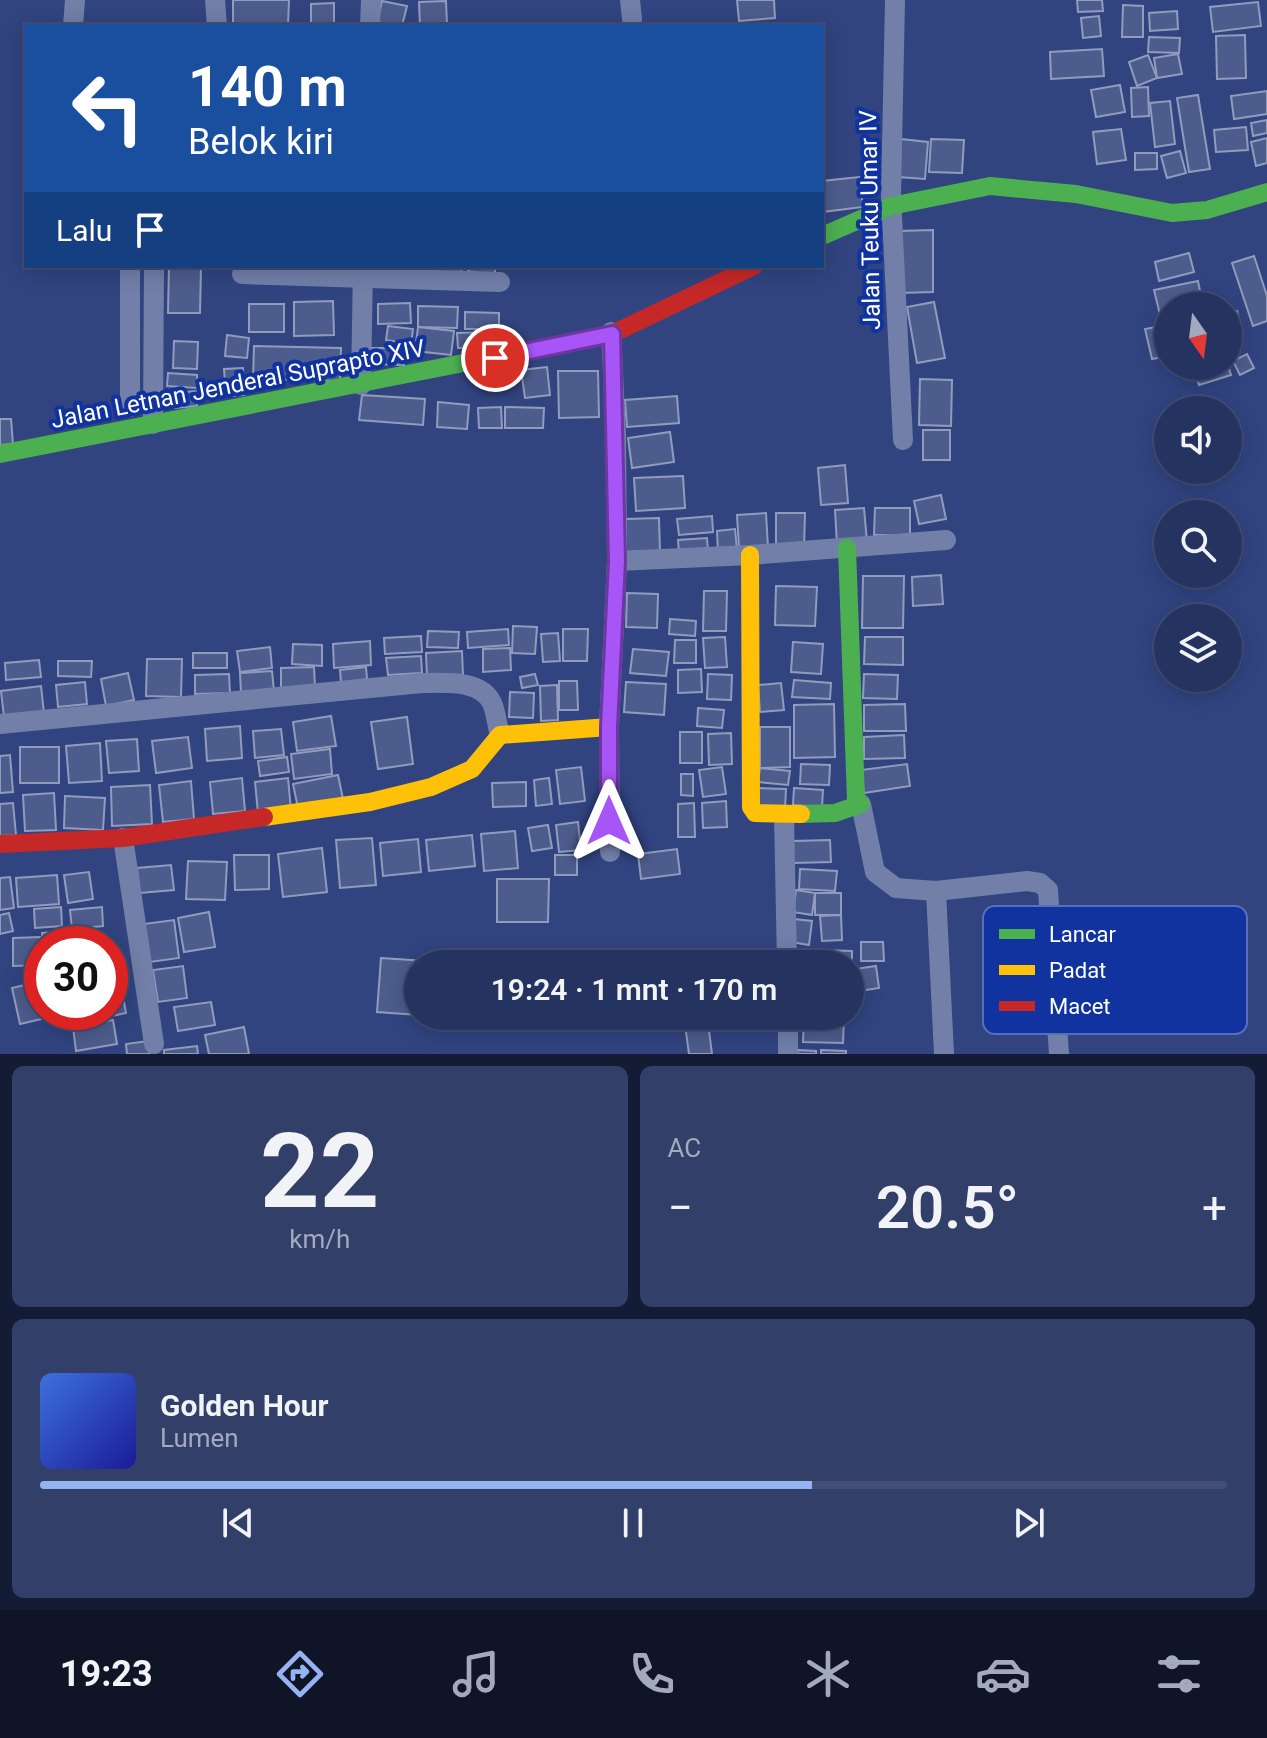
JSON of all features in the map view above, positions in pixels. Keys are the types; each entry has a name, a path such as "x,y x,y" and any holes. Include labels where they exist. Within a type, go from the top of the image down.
{"street":[{"path":"73,24 75,0"},
{"path":"215,0 217,24"},
{"path":"370,24 371,0"},
{"name":"Jalan Teuku Umar IV","path":"895,0 891,206 903,440"},
{"path":"824,235 891,206 990,186 1076,194 1172,213 1207,210 1267,192"},
{"path":"130,268 130,407"},
{"path":"153,424 154,268"},
{"name":"Jalan Letnan Jenderal Suprapto XIV","path":"0,454 361,385 611,333 750,268"},
{"path":"361,385 363,272"},
{"path":"242,274 363,272 500,282"},
{"path":"610,852 609,727 617,561 611,333"},
{"path":"617,561 750,555 946,540"},
{"path":"847,548 856,800 861,804 875,872 896,888 936,891 1027,881 1040,883 1048,890 1049,906"},
{"path":"750,555 751,807 755,813 784,815 835,813 861,804"},
{"path":"0,724 422,683 449,683 471,686 484,693 492,703 500,735"},
{"path":"0,844 123,838 370,802 431,787 472,769 500,735 609,727"},
{"path":"784,815 787,950"},
{"path":"123,838 154,1044"},
{"path":"936,891 944,1054"},
{"path":"788,1030 788,1054"},
{"path":"1058,1034 1059,1054"}],"building":[{"path":"233,0 289,0 288,24 233,24"},
{"path":"737,0 774,0 775,18 739,21"},
{"path":"1077,0 1102,0 1103,11 1078,12"},
{"path":"382,1 407,6 402,24 377,23"},
{"path":"446,1 447,24 420,24 419,2"},
{"path":"1258,2 1261,26 1213,32 1210,7"},
{"path":"334,3 334,24 311,24 311,4"},
{"path":"1123,5 1143,6 1143,37 1122,37"},
{"path":"1177,11 1178,29 1150,31 1149,13"},
{"path":"1099,16 1101,36 1083,38 1081,18"},
{"path":"1245,35 1246,78 1217,79 1216,36"},
{"path":"1149,37 1180,38 1179,53 1148,52"},
{"path":"1102,49 1104,76 1051,79 1050,52"},
{"path":"1178,54 1182,74 1157,78 1154,58"},
{"path":"1148,55 1157,78 1137,86 1129,62"},
{"path":"1120,85 1125,112 1096,117 1091,90"},
{"path":"1148,87 1149,116 1132,117 1131,88"},
{"path":"1267,91 1267,114 1234,119 1231,96"},
{"path":"1198,95 1210,169 1189,172 1177,98"},
{"path":"1170,101 1175,144 1155,147 1150,103"},
{"path":"1267,120 1267,133 1253,136 1251,123"},
{"path":"1246,127 1248,150 1216,152 1214,130"},
{"path":"1121,129 1126,160 1097,164 1093,132"},
{"path":"1267,138 1267,163 1256,166 1251,142"},
{"path":"901,139 928,142 925,179 898,177"},
{"path":"931,139 964,140 962,173 929,172"},
{"path":"1180,151 1186,173 1167,178 1161,156"},
{"path":"1135,153 1157,153 1157,169 1135,170"},
{"path":"859,177 863,207 824,212 824,181"},
{"path":"933,230 933,292 899,293 898,231"},
{"path":"1189,253 1194,272 1159,281 1155,262"},
{"path":"1254,256 1267,296 1267,321 1253,326 1232,263"},
{"path":"169,268 201,268 200,313 168,313"},
{"path":"397,268 419,268 418,273 397,272"},
{"path":"428,268 462,268 461,275 428,271"},
{"path":"469,268 496,268 494,276 468,271"},
{"path":"1198,281 1200,292 1154,292"},
{"path":"333,301 334,335 294,336 294,302"},
{"path":"934,302 945,358 917,363 907,307"},
{"path":"410,303 411,323 378,324 378,304"},
{"path":"249,304 284,304 284,332 249,332"},
{"path":"418,306 458,307 457,328 418,327"},
{"path":"465,312 499,313 499,329 465,329"},
{"path":"388,326 413,329 411,344 386,340"},
{"path":"418,327 454,331 451,355 415,351"},
{"path":"1154,327 1154,359 1152,359 1145,329"},
{"path":"491,332 491,348 458,348 457,333"},
{"path":"227,335 249,338 247,358 225,356"},
{"path":"174,341 198,342 197,369 173,368"},
{"path":"254,346 341,348 340,381 253,379"},
{"path":"371,348 404,348 404,365 371,364"},
{"path":"1247,354 1254,368 1242,374 1242,356"},
{"path":"547,367 550,395 525,398 521,370"},
{"path":"243,368 244,395 226,396 224,369"},
{"path":"558,371 598,371 599,417 559,418"},
{"path":"168,373 197,375 197,388 167,386"},
{"path":"920,379 952,380 951,426 919,425"},
{"path":"1198,380 1215,380 1199,385"},
{"path":"196,391 197,406 175,408 173,393"},
{"path":"362,395 425,399 423,425 359,420"},
{"path":"677,396 679,423 627,427 625,400"},
{"path":"438,402 469,405 467,429 437,427"},
{"path":"501,407 502,428 479,428 478,408"},
{"path":"505,407 544,408 543,428 505,428"},
{"path":"0,419 11,419 13,444 0,445"},
{"path":"923,430 950,430 950,460 923,460"},
{"path":"670,432 674,462 632,468 628,438"},
{"path":"845,465 848,503 821,505 818,468"},
{"path":"683,476 685,508 636,511 634,478"},
{"path":"941,495 946,519 919,524 914,501"},
{"path":"864,508 867,542 837,544 835,510"},
{"path":"875,508 910,508 910,535 874,535"},
{"path":"766,513 768,547 739,548 737,515"},
{"path":"776,513 805,513 804,548 776,547"},
{"path":"712,516 713,532 679,535 677,519"},
{"path":"659,518 660,551 626,552 626,519"},
{"path":"735,529 737,550 718,552 717,531"},
{"path":"707,538 708,551 679,553 678,540"},
{"path":"941,575 943,604 913,606 912,577"},
{"path":"863,576 904,576 903,628 862,628"},
{"path":"776,586 817,587 815,626 775,625"},
{"path":"704,591 727,591 726,631 703,631"},
{"path":"627,593 658,594 657,628 626,627"},
{"path":"670,619 696,621 695,636 669,634"},
{"path":"513,626 537,627 535,654 512,653"},
{"path":"508,629 509,645 468,648 467,632"},
{"path":"563,629 588,629 587,661 563,661"},
{"path":"428,631 459,632 458,648 427,647"},
{"path":"558,633 560,661 543,662 541,634"},
{"path":"421,636 422,652 385,654 384,638"},
{"path":"725,637 727,667 705,668 703,638"},
{"path":"865,637 903,637 903,665 864,664"},
{"path":"675,640 696,640 696,663 674,663"},
{"path":"370,641 371,665 334,668 333,644"},
{"path":"793,642 823,644 821,674 791,672"},
{"path":"293,644 322,645 322,666 292,664"},
{"path":"270,647 272,668 240,672 237,651"},
{"path":"510,648 511,670 483,672 483,649"},
{"path":"633,649 669,652 666,676 630,673"},
{"path":"462,651 463,676 427,678 426,653"},
{"path":"193,653 227,653 227,668 193,668"},
{"path":"421,656 422,673 388,675 386,658"},
{"path":"147,659 182,659 181,697 146,696"},
{"path":"39,660 41,677 6,680 5,663"},
{"path":"58,661 92,661 91,677 58,676"},
{"path":"314,667 315,687 281,688 281,668"},
{"path":"366,667 367,679 341,683 340,670"},
{"path":"701,669 702,692 678,693 678,670"},
{"path":"272,671 274,691 241,693 240,673"},
{"path":"128,673 134,700 106,706 101,679"},
{"path":"229,674 230,693 195,694 195,675"},
{"path":"535,674 538,685 522,688 520,677"},
{"path":"708,674 732,675 731,700 707,699"},
{"path":"864,674 898,675 897,699 863,698"},
{"path":"794,680 831,683 830,699 792,697"},
{"path":"559,681 577,681 578,710 559,710"},
{"path":"85,682 87,704 58,707 56,685"},
{"path":"626,682 666,684 664,715 624,712"},
{"path":"781,683 784,710 760,712 758,685"},
{"path":"557,685 558,720 541,721 540,686"},
{"path":"41,686 44,713 4,717 1,691"},
{"path":"510,692 534,693 533,718 509,717"},
{"path":"834,704 835,757 794,758 794,705"},
{"path":"905,704 906,731 864,731 864,705"},
{"path":"698,708 724,710 722,728 697,726"},
{"path":"331,716 336,746 297,751 293,722"},
{"path":"407,717 413,764 378,769 371,722"},
{"path":"240,726 242,758 207,761 205,729"},
{"path":"760,727 790,727 790,767 760,768"},
{"path":"281,729 284,755 255,758 253,731"},
{"path":"680,732 702,732 702,763 680,763"},
{"path":"731,733 732,764 709,765 708,734"},
{"path":"904,735 905,758 864,759 864,737"},
{"path":"188,737 192,768 156,773 152,741"},
{"path":"137,739 139,771 109,773 106,741"},
{"path":"100,743 102,781 69,783 66,746"},
{"path":"20,747 59,747 59,783 20,783"},
{"path":"330,749 332,774 294,779 291,754"},
{"path":"10,755 13,792 0,793 0,756"},
{"path":"287,757 289,772 260,776 258,761"},
{"path":"801,764 830,765 829,785 800,784"},
{"path":"907,764 910,786 864,793 861,770"},
{"path":"581,767 585,801 560,804 556,770"},
{"path":"722,767 726,794 703,797 699,770"},
{"path":"760,768 790,771 788,785 758,782"},
{"path":"681,774 693,774 693,796 681,795"},
{"path":"338,775 343,799 298,808 293,784"},
{"path":"242,778 245,811 213,814 210,782"},
{"path":"288,778 291,810 258,813 255,782"},
{"path":"549,778 552,804 536,806 534,780"},
{"path":"191,781 194,819 163,822 159,785"},
{"path":"526,782 526,806 493,807 492,783"},
{"path":"150,785 152,824 112,826 111,787"},
{"path":"758,788 786,789 785,809 757,808"},
{"path":"794,788 823,790 822,807 793,805"},
{"path":"54,793 56,830 25,831 23,795"},
{"path":"65,796 105,798 103,830 64,828"},
{"path":"726,801 727,827 703,828 702,803"},
{"path":"13,803 16,835 0,836 0,804"},
{"path":"694,803 695,837 678,837 678,804"},
{"path":"578,822 581,850 559,852 556,825"},
{"path":"548,825 552,848 532,851 528,828"},
{"path":"515,831 518,868 484,871 481,834"},
{"path":"472,835 475,866 429,871 426,840"},
{"path":"372,838 376,885 340,888 336,840"},
{"path":"418,839 421,872 383,876 380,843"},
{"path":"830,840 831,862 793,863 793,841"},
{"path":"322,848 327,892 283,897 278,854"},
{"path":"677,849 680,874 641,879 638,854"},
{"path":"234,855 269,855 269,889 235,890"},
{"path":"555,855 577,855 577,875 555,875"},
{"path":"188,861 227,862 225,900 186,899"},
{"path":"171,865 174,890 140,893 137,868"},
{"path":"800,869 837,871 835,891 799,889"},
{"path":"89,872 93,899 68,903 64,875"},
{"path":"57,875 59,904 18,907 16,878"},
{"path":"10,877 14,908 0,910 0,878"},
{"path":"497,879 549,879 548,922 497,922"},
{"path":"796,890 815,893 812,915 793,912"},
{"path":"815,893 841,893 841,915 815,915"},
{"path":"61,907 62,926 35,926 34,909"},
{"path":"102,907 103,926 72,926 70,910"},
{"path":"209,912 215,947 184,952 178,918"},
{"path":"9,913 13,931 0,934 0,915"},
{"path":"841,915 842,940 822,941 820,916"},
{"path":"794,919 812,921 809,945 791,942"},
{"path":"174,920 179,958 150,962 144,924"},
{"path":"13,938 24,938 24,966 13,966"},
{"path":"861,942 883,942 884,961 864,961 864,950 861,950"},
{"path":"381,958 404,960 404,1014 377,1012"},
{"path":"183,966 187,998 158,1002 153,970"},
{"path":"876,966 879,988 864,990 864,968"},
{"path":"24,985 24,1023 20,1024 12,988"},
{"path":"211,1002 215,1025 178,1031 174,1007"},
{"path":"244,1027 249,1054 209,1054 205,1035"},
{"path":"73,1030 115,1030 117,1044 76,1051"},
{"path":"686,1030 709,1030 712,1054 689,1054"},
{"path":"803,1030 844,1030 843,1043 803,1042"},
{"path":"148,1041 150,1054 127,1054 126,1044"},
{"path":"197,1046 198,1054 164,1054 164,1050"},
{"path":"798,1050 816,1051 816,1054 797,1054"},
{"path":"821,1050 846,1051 846,1054 821,1054"}],"traffic: fast":[{"path":"824,235 891,206 990,186 1076,194 1172,213 1207,210 1267,192"},
{"path":"0,454 504,355"},
{"path":"801,814 835,813 861,804 856,800 847,548"}],"traffic: slow":[{"path":"750,555 751,807 755,813 801,814"},
{"path":"264,817 370,802 431,787 472,769 500,735 609,727"}],"traffic: jam":[{"path":"504,355 612,334 750,268"},
{"path":"0,844 123,838 264,817"}],"route":[{"path":"495,358 612,334 617,561 609,727 609,821"}]}
